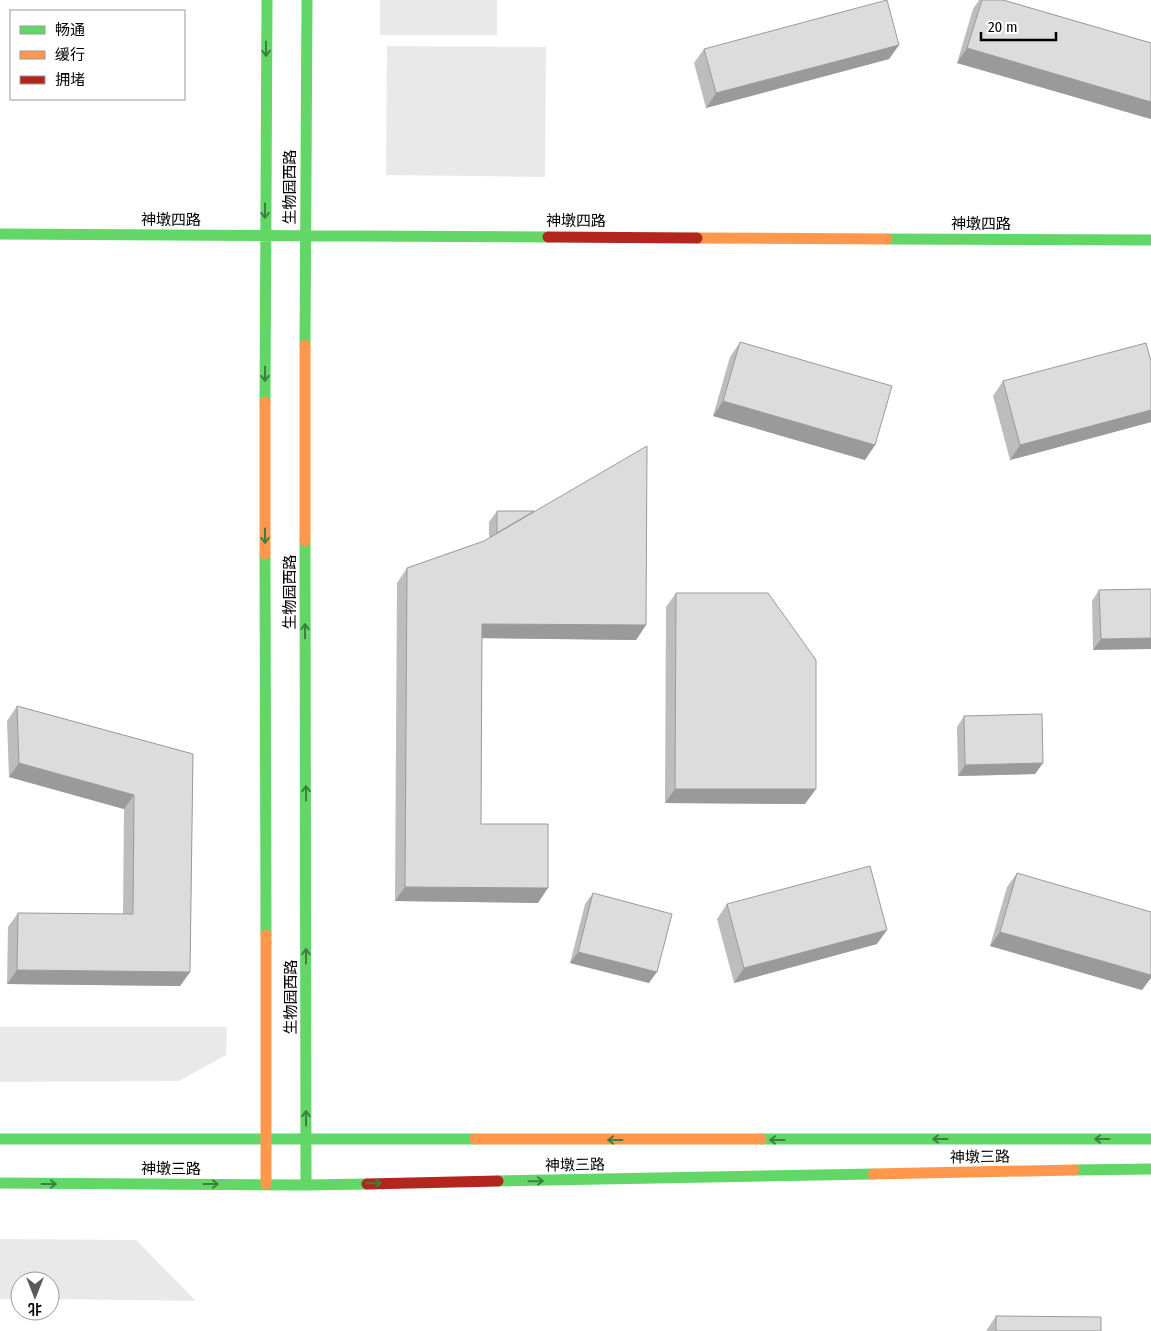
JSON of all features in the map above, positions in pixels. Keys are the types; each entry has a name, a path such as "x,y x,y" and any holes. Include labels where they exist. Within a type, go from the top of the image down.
{"street":[{"name":"生物园西路","path":"266,1184 265,235 267,0"},
{"name":"生物园西路","path":"306,1185 305,234 307,0"},
{"name":"神墩四路","path":"0,234 305,234 1151,240"},
{"name":"神墩三路","path":"0,1139 1151,1139"},
{"name":"神墩三路","path":"0,1183 306,1185 1151,1169"}],"shaded area":[{"path":"380,0 497,0 497,35 380,35"},
{"path":"387,46 546,47 545,177 386,175"},
{"path":"0,1027 227,1027 226,1055 179,1081 0,1082"},
{"path":"0,1239 136,1240 196,1301 60,1299 60,1271 10,1271 10,1299 0,1299"}],"building":[{"path":"887,0 899,45 716,93 704,49"},
{"path":"982,0 1003,0 1151,43 1151,102 967,48"},
{"path":"740,342 892,386 875,445 723,401"},
{"path":"1146,343 1151,361 1151,410 1020,445 1003,381"},
{"path":"647,446 646,625 482,624 481,824 548,824 548,888 405,887 407,568 484,541"},
{"path":"497,511 534,511 497,533"},
{"path":"1151,589 1151,638 1101,639 1099,590"},
{"path":"676,593 768,593 816,660 816,789 675,789"},
{"path":"17,706 193,754 190,972 17,970 18,913 133,914 134,795 19,763"},
{"path":"1042,714 1043,763 965,765 964,716"},
{"path":"870,866 887,930 744,968 727,904"},
{"path":"1017,873 1151,912 1151,975 1000,932"},
{"path":"593,893 672,914 657,972 578,952"},
{"path":"996,1316 1101,1317 1101,1331 996,1331"}],"traffic: fast":[{"path":"265,402 267,0"},
{"path":"305,345 307,0"},
{"path":"0,234 548,237"},
{"path":"887,239 1151,240"},
{"path":"305,541 306,1185"},
{"path":"265,554 266,935"},
{"path":"0,1139 475,1139"},
{"path":"761,1139 1151,1139"},
{"path":"1074,1170 1151,1169"},
{"path":"498,1181 873,1174"},
{"path":"0,1183 367,1184"}],"traffic: slow":[{"path":"697,238 887,239"},
{"path":"305,345 305,541"},
{"path":"265,402 265,554"},
{"path":"266,935 266,1184"},
{"path":"475,1139 761,1139"},
{"path":"873,1174 1074,1170"}],"traffic: jam":[{"path":"548,237 697,238"},
{"path":"367,1184 498,1181"}]}
